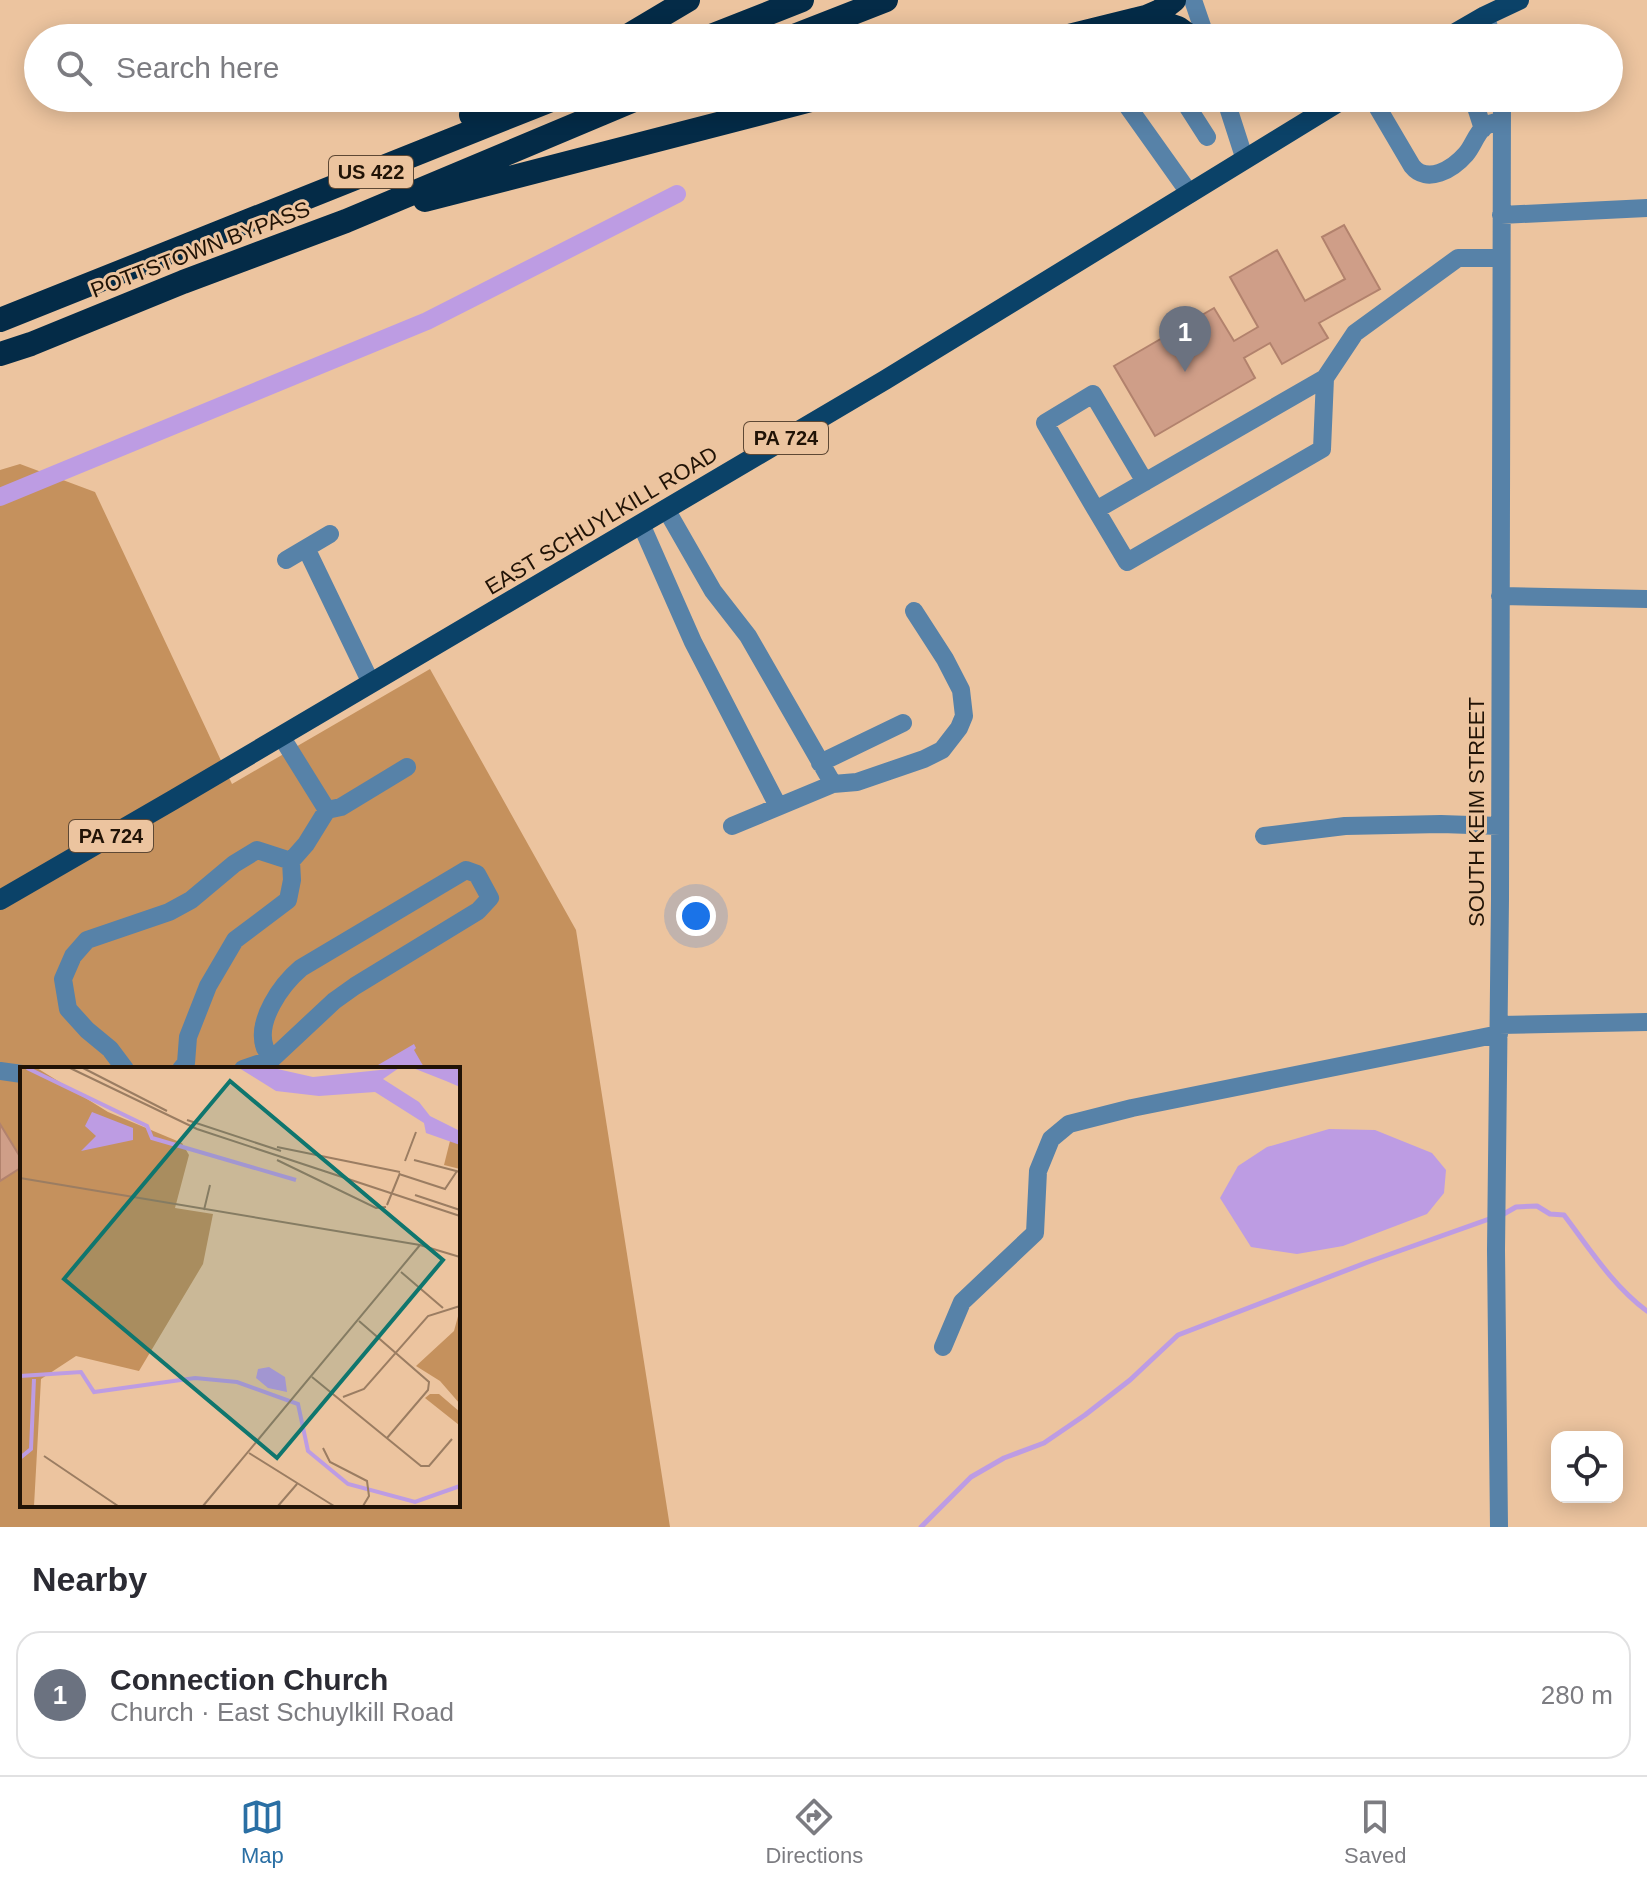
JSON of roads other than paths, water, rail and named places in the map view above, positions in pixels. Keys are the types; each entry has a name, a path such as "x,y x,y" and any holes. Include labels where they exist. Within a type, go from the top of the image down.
{"highway":[{"path":"648,24 688,0"},
{"path":"741,24 802,0"},
{"path":"825,24 886,0"},
{"path":"1118,24 1146,17 1174,0"},
{"path":"1146,17 1166,24"},
{"path":"185,246 478,112"},
{"name":"POTTSTOWN BYPASS","path":"0,320 521,112"},
{"name":"POTTSTOWN BYPASS","path":"0,354 346,221 606,112"},
{"path":"346,221 765,112"}],"main road":[{"path":"1471,24 1518,0"},
{"name":"EAST SCHUYLKILL ROAD","path":"0,900 885,380 1322,112"}],"street":[{"path":"1193,0 1201,24"},
{"path":"1485,16 1488,24"},
{"path":"1132,112 1190,194"},
{"path":"1191,112 1207,137"},
{"path":"1230,112 1245,160"},
{"path":"1384,112 1412,166 1426,176 1445,169 1465,155 1483,129 1493,122 1502,121"},
{"path":"1478,112 1483,129"},
{"name":"SOUTH KEIM STREET","path":"1499,1527 1496,1250 1502,112"},
{"path":"1501,215 1647,208"},
{"path":"1096,510 1325,378 1355,333 1458,258 1501,258"},
{"path":"1145,482 1093,394 1045,423 1127,562 1322,449 1325,378"},
{"path":"666,509 713,591 748,636 833,784"},
{"path":"641,524 693,642 778,806"},
{"path":"286,560 330,534"},
{"path":"306,548 371,683"},
{"path":"1500,596 1647,599"},
{"path":"732,826 833,784 857,782 942,750 964,716 961,690 914,611"},
{"path":"820,763 903,723"},
{"path":"281,736 327,810"},
{"path":"183,1067 186,1063 188,1037 208,986 235,940 288,900 292,880 291,861 306,844 327,810 341,807 407,767"},
{"path":"1264,836 1345,826 1500,826"},
{"path":"124,1067 110,1049 68,1009 63,979 73,956 87,940 169,912 191,900 234,864 257,850 291,861"},
{"path":"249,1067 272,1059 334,1001 355,986 478,911 490,898 477,874 466,870 301,968 288,979 272,1003 264,1029 265,1047 272,1059"},
{"path":"943,1347 962,1302 1035,1233 1038,1171 1051,1139 1069,1124 1499,1030 1647,1022"},
{"path":"0,1071 20,1074"}],"waterway":[{"path":"0,497 427,321 677,194"},
{"path":"1502,1215 1516,1207 1537,1206 1550,1214 1564,1215 1612,1278 1647,1311"},
{"path":"921,1527 971,1477 1004,1458 1044,1443 1085,1415 1130,1380 1178,1335 1492,1218"}],"place":[{"name":"Connection Church","path":"1185,372"}]}
